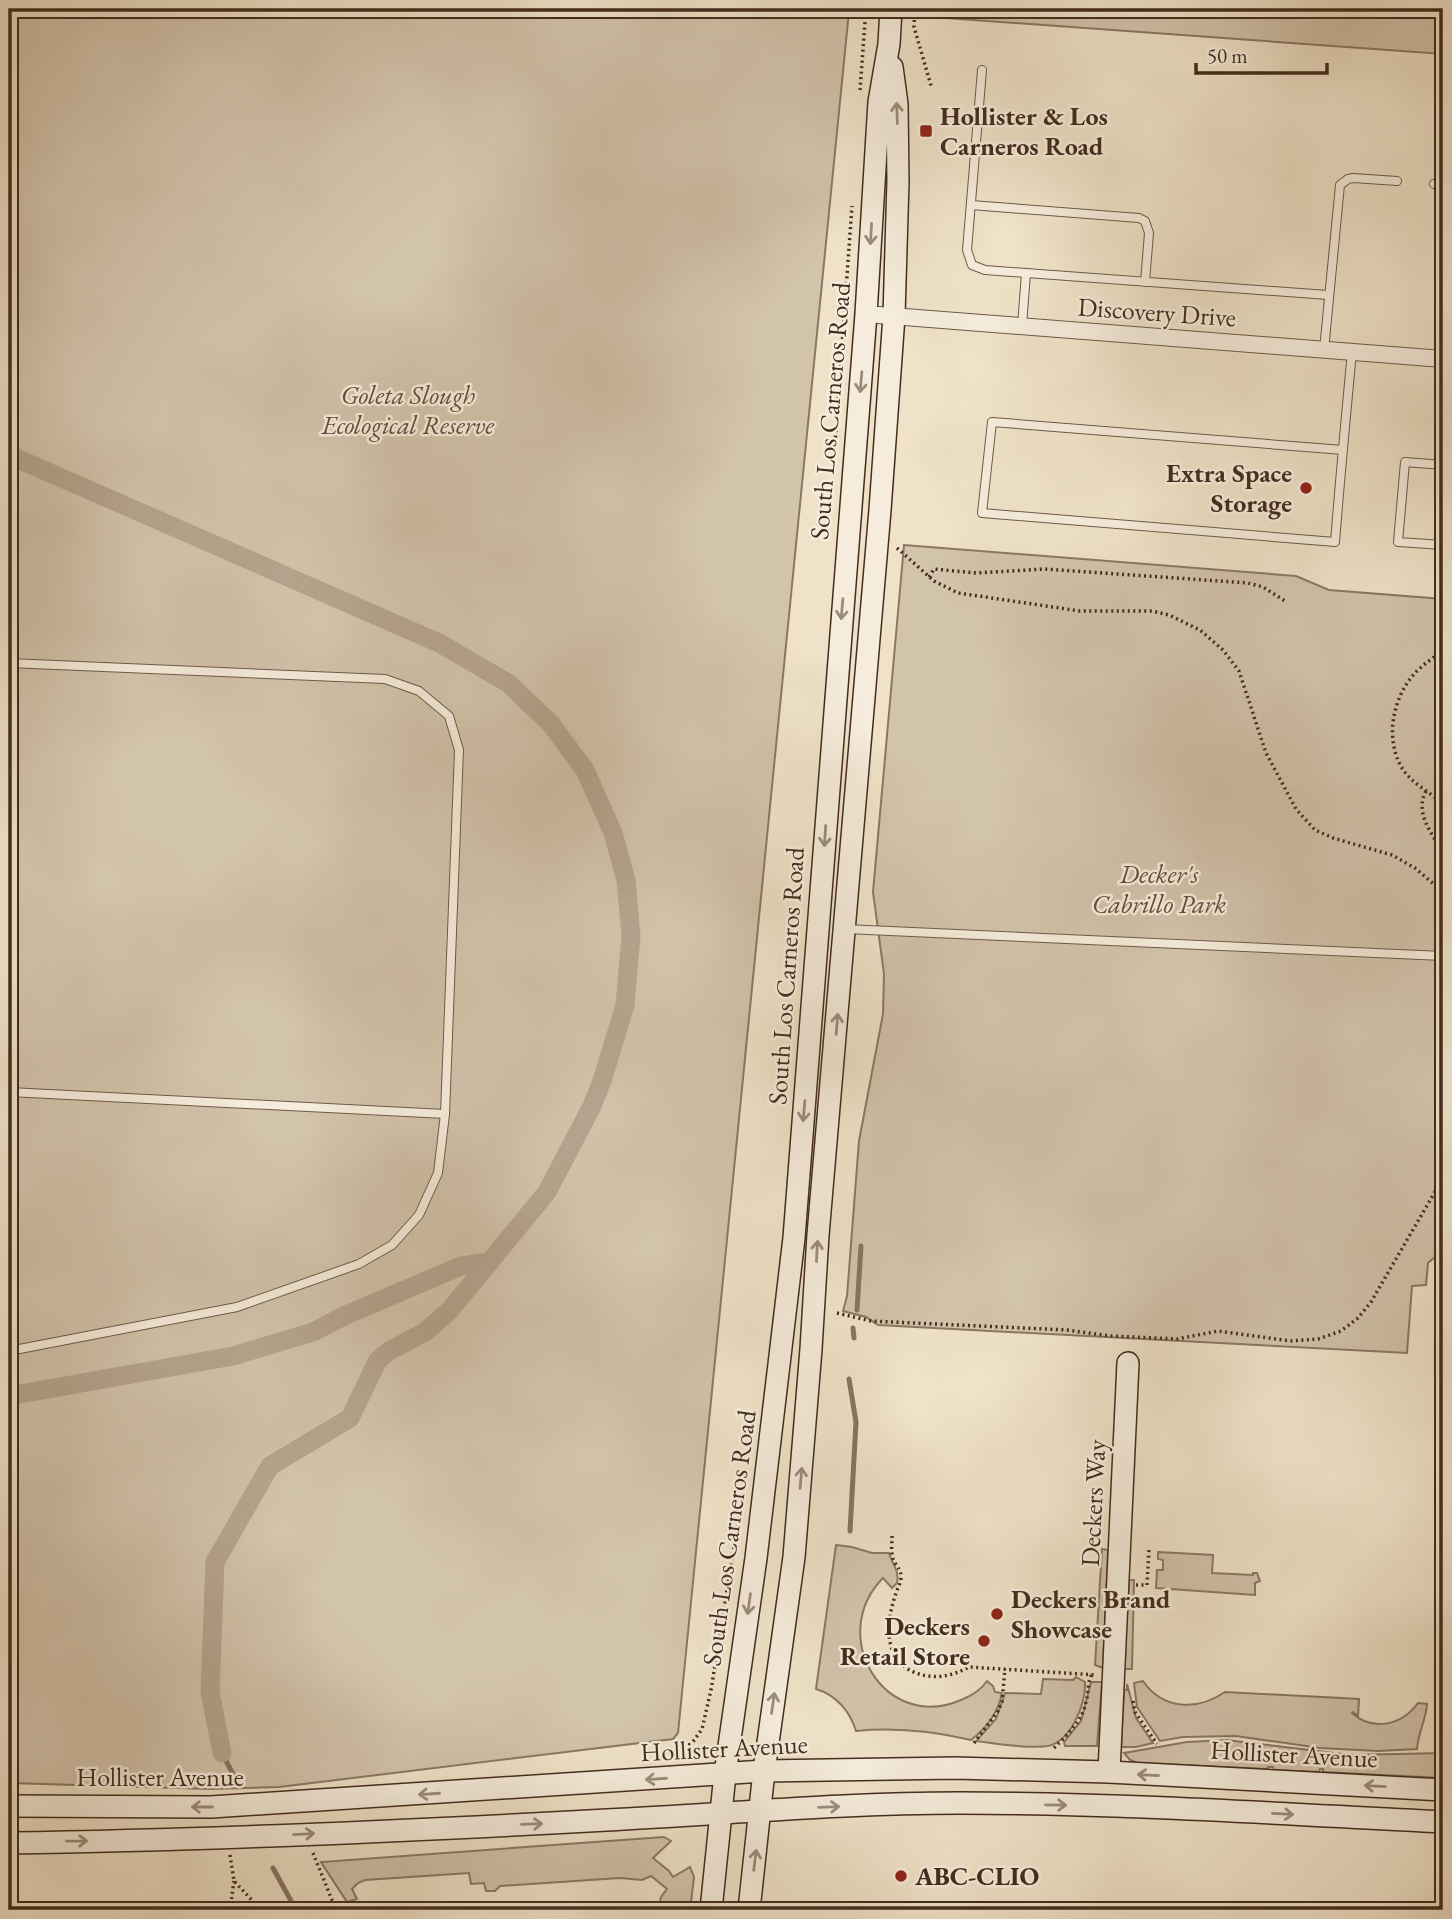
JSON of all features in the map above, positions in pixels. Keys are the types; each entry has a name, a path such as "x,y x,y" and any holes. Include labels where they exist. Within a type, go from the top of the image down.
{"main road":[{"name":"South Los Carneros Road","path":"711,1910 724,1774 756,1558 794,1238 866,314 879,102 889,44 891,9"},
{"name":"South Los Carneros Road","path":"749,1910 764,1771 794,1558 894,316 897,104 889,44"},
{"name":"Deckers Way","path":"1109,1772 1128,1363"},
{"name":"Hollister Avenue","path":"9,1806 211,1807 764,1771 955,1768 1109,1772 1443,1790"},
{"path":"9,1843 257,1836 581,1821 760,1809 959,1802 1134,1806 1443,1822"}],"street":[{"name":"Discovery Drive","path":"866,314 1443,359"}],"lane":[{"path":"982,70 967,250 972,265 985,270 1328,295"},
{"path":"1324,350 1340,185 1353,178 1396,181"},
{"path":"971,205 1139,218 1144,221 1149,233 1145,282"},
{"path":"1021,326 1026,273"},
{"path":"1343,450 992,422 982,513 1335,542 1352,352"},
{"path":"1443,465 1405,462 1398,542 1443,545"},
{"path":"9,663 385,679 419,691 449,716 459,750 445,1114 438,1173 419,1214 392,1245 359,1264 237,1307 9,1351"},
{"path":"845,929 1443,956"},
{"path":"9,1092 445,1114"}],"path":[{"path":"860,92 866,9"},
{"path":"915,9 914,27 933,89"},
{"path":"834,449 852,203"},
{"path":"897,548 929,577 958,593 1080,611 1152,611 1169,615 1200,630 1223,650 1239,671 1266,753 1296,809 1315,830 1392,855 1415,868 1443,892"},
{"path":"929,577 934,569 976,573 1045,569 1159,576 1248,583 1263,587 1285,601"},
{"path":"1443,650 1417,671 1405,687 1394,716 1392,735 1402,769 1443,804"},
{"path":"1426,791 1421,799 1420,812 1443,853"},
{"path":"837,1313 871,1321 1068,1330 1110,1336 1177,1339 1218,1331 1290,1341 1318,1339 1341,1331 1358,1318 1371,1302 1443,1178"},
{"path":"690,1746 702,1729 743,1497"},
{"path":"892,1536 894,1562 900,1569 901,1577 890,1617 889,1643 892,1653 899,1661 917,1673 930,1676 954,1675 969,1667 1092,1674 1088,1681 1083,1713 1074,1728 1054,1748"},
{"path":"1136,1596 1136,1584 1147,1585 1149,1549"},
{"path":"974,1743 998,1711 1004,1693 1005,1670"},
{"path":"1132,1697 1135,1712 1157,1744"},
{"path":"313,1851 336,1910"},
{"path":"230,1855 234,1881 230,1910"},
{"path":"234,1881 261,1910"}],"green space":[{"name":"Goleta Slough Ecological Reserve","path":"9,9 1443,9 1443,54 849,11 678,1733 673,1739 279,1787 211,1789 9,1783"},
{"name":"Decker's Cabrillo Park","path":"904,545 1296,576 1329,590 1443,599 1443,1250 1428,1263 1426,1285 1412,1286 1407,1353 878,1325 866,1317 843,1311 847,1296 859,1141 883,1014 884,974 873,892"},
{"path":"836,1545 872,1553 889,1553 897,1571 897,1583 892,1588 883,1578 867,1601 860,1626 863,1651 872,1673 888,1691 909,1703 933,1707 972,1695 987,1681 995,1692 1002,1693 991,1720 971,1740 914,1731 856,1731 841,1705 830,1695 816,1689"},
{"path":"1102,1549 1108,1550 1103,1668 1095,1665"},
{"path":"1158,1552 1213,1555 1212,1573 1257,1573 1260,1581 1255,1583 1255,1595 1156,1588 1157,1570 1163,1570 1163,1560 1158,1559"},
{"path":"1129,1580 1134,1580 1132,1669 1124,1669"},
{"path":"1076,1677 1085,1682 1083,1700 1071,1729 1057,1743 1031,1747 976,1741 996,1719 1005,1693 1041,1694 1043,1679 1073,1680"},
{"path":"1143,1681 1160,1698 1192,1705 1225,1692 1359,1699 1358,1716 1352,1713 1369,1723 1378,1724 1404,1717 1418,1703 1427,1704 1417,1749 1378,1751 1320,1748 1236,1736 1183,1737 1160,1741 1137,1707 1134,1683"},
{"path":"1091,1682 1102,1682 1097,1746 1065,1746 1064,1742 1081,1721"},
{"path":"1127,1684 1136,1718 1153,1743 1121,1747 1124,1690 1127,1690"},
{"path":"1226,1740 1351,1755 1443,1753 1443,1778 1323,1772 1323,1769 1319,1772 1274,1770 1273,1767 1267,1769 1138,1763 1130,1760 1124,1753 1187,1742"},
{"path":"664,1837 671,1841 653,1858 673,1877 690,1867 694,1877 690,1910 658,1910 661,1897 667,1889 651,1876 642,1880 620,1878 500,1886 495,1891 486,1891 484,1883 471,1884 469,1873 365,1880 352,1889 357,1899 347,1902 321,1862"}],"waterway":[{"path":"9,455 439,643 508,683 551,724 585,770 613,833 626,880 631,936 625,1005 592,1106 547,1192 450,1310 425,1332 389,1351 378,1360 350,1418 270,1466 215,1562 210,1692 222,1753"},
{"path":"857,1310 861,1246"},
{"path":"9,1396 233,1356 313,1332 461,1266 490,1262"},
{"path":"853,1328 854,1338"},
{"path":"849,1379 856,1422 850,1531"},
{"path":"222,1753 237,1782"},
{"path":"273,1868 296,1910"}],"place":[{"name":"Hollister & Los Carneros Road","path":"926,131"},
{"name":"Extra Space Storage","path":"1306,488"},
{"name":"Deckers Brand Showcase","path":"997,1614"},
{"name":"Deckers Retail Store","path":"984,1641"},
{"name":"ABC-CLIO","path":"901,1876"}]}
